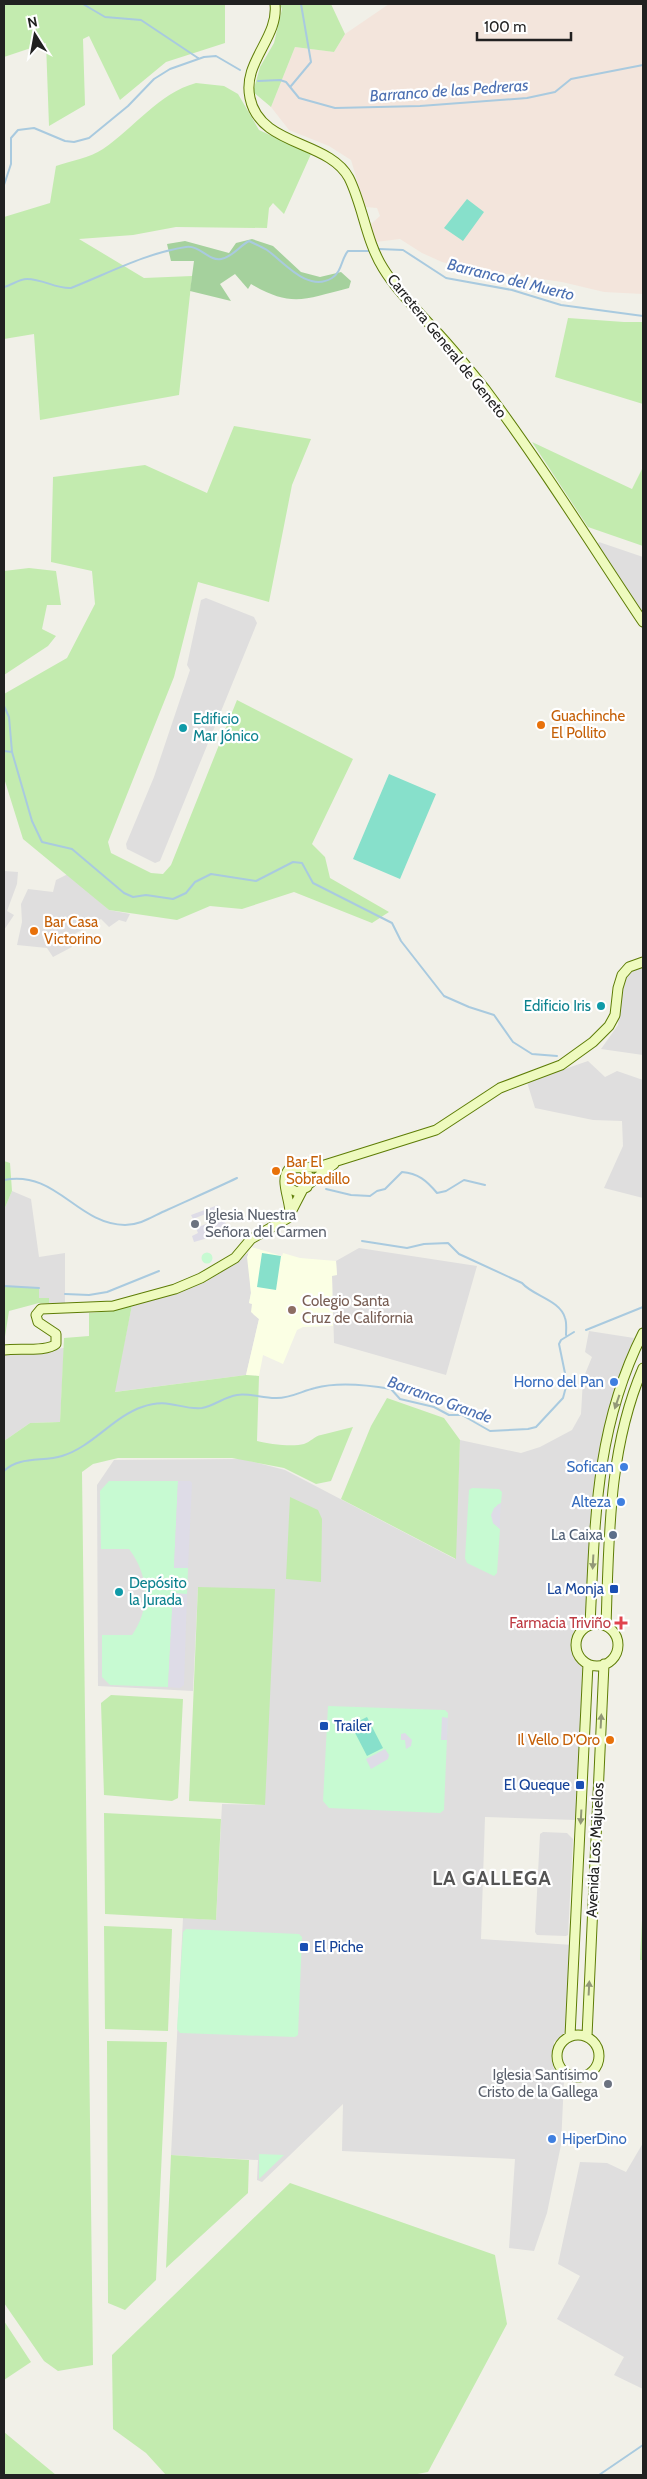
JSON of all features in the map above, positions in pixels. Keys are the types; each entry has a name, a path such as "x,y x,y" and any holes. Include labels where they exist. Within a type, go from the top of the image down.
{"main road":[{"name":"Carretera General de Geneto","path":"275,4 274,24 250,74 250,99 256,112 272,131 333,161 348,176 372,244 394,285 450,346 498,406 643,622"},
{"path":"290,1215 291,1203 284,1181 286,1172 294,1167 303,1168 336,1162 441,1127 500,1088 560,1065 574,1057 593,1042 612,1022 622,974 629,967 643,962"},
{"path":"4,1350 49,1348 56,1344 56,1334 38,1322 36,1315 41,1309 113,1306 175,1289 228,1264 251,1239 284,1222 290,1215 302,1191 336,1162"},
{"path":"303,1168 308,1174 309,1184"},
{"path":"287,1187 294,1192 302,1191"},
{"path":"590,1625 597,1490 602,1453 631,1359 643,1333"},
{"path":"606,1626 611,1492 623,1428 643,1368"},
{"path":"590,1625 606,1626 616,1636 618,1644 615,1655 604,1664 588,1664 578,1653 576,1644 578,1635 590,1625"},
{"name":"Avenida Los Majuelos","path":"570,2036 588,1664"},
{"name":"Avenida Los Majuelos","path":"587,2036 604,1664"},
{"path":"570,2036 587,2036 597,2045 600,2052 599,2063 586,2077 575,2078 565,2074 558,2066 556,2057 558,2047 570,2036"}],"shaded area":[{"path":"389,4 643,4 643,294 604,292 562,282 465,268 442,262 422,253 400,239 376,242 370,225 380,216 377,208 365,207 351,160 329,146 289,130 271,107 295,47 334,52 345,34"},
{"path":"599,542 643,557 643,616 596,547"},
{"path":"206,598 254,617 257,623 160,861 155,863 127,849 126,844 154,777 190,670 187,665 201,600"},
{"path":"4,871 18,872 17,884 7,911 14,915 4,930"},
{"path":"68,874 109,910 130,914 126,922 119,920 109,927 101,919 71,936 72,947 53,957 47,948 17,945 22,922 21,904 28,889 53,892 56,880"},
{"path":"637,968 643,968 643,1055 601,1049 618,1025 621,993 627,975"},
{"path":"588,1061 605,1077 617,1071 643,1080 643,1198 604,1188 623,1146 622,1121 593,1120 535,1108 527,1082"},
{"path":"12,1191 31,1199 39,1257 65,1253 65,1303 39,1303 13,1288 4,1286 4,1210"},
{"path":"218,1205 229,1232 194,1242 192,1236 198,1233 196,1228 211,1222 208,1213 193,1219 191,1215"},
{"name":"Colegio Santa Cruz de California","path":"251,1247 282,1256 283,1253 300,1258 336,1261 337,1275 332,1276 333,1326 303,1327 297,1330 283,1364 263,1355 259,1376 246,1375 259,1319 251,1312 252,1304 249,1303 251,1293 247,1257"},
{"path":"359,1248 477,1266 446,1375 334,1343 332,1275 337,1275 336,1261"},
{"path":"248,1253 251,1293 249,1303 252,1304 253,1314 259,1319 246,1375 114,1392 132,1305 206,1282"},
{"path":"589,1331 634,1338 610,1412 594,1482 586,1619 578,1623 570,1641 574,1657 585,1669 576,1820 485,1817 481,1939 573,1945 569,2029 554,2042 553,2067 564,2080 561,2145 547,2213 534,2251 509,2248 515,2159 342,2151 343,2104 262,2182 257,2180 258,2160 171,2155 183,1918 216,1920 222,1804 265,1805 198,1587 193,1691 98,1686 97,1485 114,1460 242,1459 285,1470 455,1559 460,1440 521,1453 540,1447 572,1430 581,1414 583,1379 592,1357 585,1352"},
{"path":"64,1348 60,1422 30,1423 4,1441 4,1355"},
{"path":"178,1481 190,1481 192,1483 188,1568 174,1568"},
{"path":"501,1503 500,1529 493,1523 491,1515 494,1508"},
{"path":"173,1593 187,1594 184,1685 180,1688 168,1687"},
{"path":"442,1717 448,1718 447,1740 441,1740"},
{"path":"405,1733 412,1740 411,1746 406,1749 405,1740 401,1740 401,1734"},
{"path":"385,1749 389,1755 388,1759 371,1769 366,1759"},
{"path":"543,1832 567,1833 573,1839 568,1935 566,1936 537,1935 535,1932 540,1834"},
{"path":"643,2143 643,2389 614,2375 624,2357 557,2319 580,2276 558,2264 580,2162 607,2163 626,2172"}],"green space":[{"path":"4,4 225,4 225,43 166,62 120,100 89,36 83,39 85,105 49,126 46,43 4,57"},
{"path":"280,4 331,4 345,34 334,52 295,47 271,107 253,92 260,67 274,43 282,9"},
{"path":"196,83 224,86 238,94 259,130 311,154 284,214 273,203 269,208 267,228 176,227 133,235 79,239 144,278 192,276 179,395 40,420 34,334 4,339 4,217 50,203 56,166 98,152 114,141 158,103 183,88"},
{"path":"467,199 484,212 463,241 444,228"},
{"path":"252,239 273,246 301,272 320,277 341,272 351,281 349,288 309,298 288,299 265,292 251,284 248,289 235,274 220,284 231,301 190,291 194,261 171,261 167,244 185,241 229,253 236,243"},
{"path":"568,318 643,322 643,404 555,377"},
{"path":"234,426 311,439 292,485 269,602 198,582 174,677 108,842 111,853 151,873 163,874 171,865 237,700 353,759 312,844 325,857 330,878 389,912 372,923 294,892 242,909 210,906 177,920 109,910 23,839 4,778 4,694 67,658 95,604 92,571 51,562 53,477 145,465 207,493"},
{"path":"532,442 632,489 643,467 643,546 588,527"},
{"path":"29,568 56,571 61,605 47,605 42,629 56,636 48,646 4,675 4,571"},
{"path":"389,774 436,794 400,879 353,859"},
{"path":"4,1161 10,1163 12,1191 4,1210"},
{"path":"207,1252 213,1258 207,1264 201,1258"},
{"path":"262,1253 281,1256 276,1290 257,1287"},
{"path":"4,1286 39,1288 39,1298 49,1298 49,1303 39,1303 9,1311 4,1343"},
{"path":"132,1305 115,1392 246,1375 259,1376 257,1441 280,1445 299,1445 319,1436 353,1427 331,1481 316,1484 284,1468 232,1458 118,1458 93,1464 82,1472 93,2365 58,2371 44,2361 4,2303 4,1441 30,1423 60,1422 64,1338 89,1336 89,1313 113,1311"},
{"path":"387,1398 444,1418 460,1440 456,1559 341,1499 371,1426"},
{"path":"109,1481 178,1481 174,1568 188,1568 187,1594 173,1594 168,1687 110,1685 102,1677 102,1635 132,1635 138,1625 145,1603 144,1581 141,1570 129,1549 101,1549 100,1491"},
{"path":"472,1488 499,1489 502,1492 501,1503 497,1505 493,1523 500,1529 497,1573 494,1576 467,1563 465,1558 469,1490"},
{"path":"290,1497 318,1510 322,1519 321,1582 286,1579"},
{"path":"198,1587 275,1589 265,1805 189,1801"},
{"path":"111,1695 183,1699 178,1798 172,1801 104,1795 101,1703"},
{"path":"328,1706 445,1710 448,1713 444,1810 440,1813 329,1808 323,1801"},
{"path":"367,1717 383,1748 367,1756 351,1725"},
{"path":"104,1813 221,1819 216,1920 105,1914"},
{"path":"643,1900 643,1960 640,1960"},
{"path":"104,1926 172,1929 168,2031 105,2029"},
{"path":"186,1929 299,1934 302,1937 298,2035 295,2037 180,2033 177,2029 183,1932"},
{"path":"107,2041 167,2042 156,2280 125,2310 108,2303"},
{"path":"259,2154 284,2155 259,2179"},
{"path":"171,2155 249,2160 248,2193 166,2268"},
{"path":"290,2183 495,2255 507,2324 428,2472 412,2475 166,2475 146,2453 113,2429 112,2355"},
{"path":"4,2321 31,2362 4,2380"},
{"path":"4,2432 56,2475 4,2475"}],"waterway":[{"path":"83,4 105,17 141,20 198,58"},
{"path":"291,86 311,62 301,4"},
{"name":"Barranco de las Pedreras","path":"4,185 11,164 11,138 18,130 34,128 65,141 74,142 89,138 128,106 154,79 170,69 204,57 216,56 240,70"},
{"name":"Barranco de las Pedreras","path":"258,81 280,80 286,82 299,98 335,108 420,106 527,98 555,92 571,79 643,65"},
{"name":"Barranco del Muerto","path":"4,287 27,279 71,288 128,264 171,250 191,247 200,250 212,258 221,259 229,256 249,241 267,250 305,279 323,282 332,278 340,269 348,251 371,251"},
{"name":"Barranco del Muerto","path":"379,249 403,250 446,278 512,290 561,305 643,316"},
{"path":"4,706 9,717 12,752"},
{"path":"4,751 12,752 32,821 42,842 72,849 124,893 133,897 146,895 173,899 186,893 195,882 211,874 256,881 293,862 302,863 313,883 392,923 401,941 444,996 494,1015 513,1042 532,1054 557,1056"},
{"path":"326,1189 351,1195 370,1196 377,1191 385,1189 402,1172 422,1178 437,1193 446,1191 464,1180 485,1185"},
{"path":"4,1180 22,1179 38,1183 53,1190 93,1216 108,1222 125,1225 147,1220 237,1178"},
{"path":"362,1241 407,1248 424,1244 448,1243 459,1254 522,1283 552,1302 562,1312 566,1320 566,1335"},
{"path":"65,1294 89,1295 107,1292 159,1271"},
{"path":"4,1286 39,1288"},
{"name":"Barranco Grande","path":"586,1330 643,1307"},
{"name":"Barranco Grande","path":"4,1471 10,1466 24,1461 55,1458 73,1452 121,1418 151,1404 167,1403 202,1408 237,1395 280,1398 333,1385 363,1385 391,1389 400,1399 434,1407 449,1415 462,1415 490,1431 528,1429 536,1427 563,1398 567,1383 559,1344 561,1340 574,1332"},
{"path":"599,2475 643,2445"}],"place":[{"name":"Guachinche El Pollito","path":"541,725"},
{"name":"Edificio Mar Jónico","path":"183,728"},
{"name":"Bar Casa Victorino","path":"34,931"},
{"name":"Edificio Iris","path":"601,1006"},
{"name":"Bar El Sobradillo","path":"276,1171"},
{"name":"Iglesia Nuestra Señora del Carmen","path":"195,1224"},
{"name":"Colegio Santa Cruz de California","path":"292,1310"},
{"name":"Horno del Pan","path":"614,1382"},
{"name":"Sofican","path":"624,1467"},
{"name":"Alteza","path":"621,1502"},
{"name":"La Caixa","path":"613,1535"},
{"name":"La Monja","path":"614,1589"},
{"name":"Depósito la Jurada","path":"119,1592"},
{"name":"Farmacia Triviño","path":"621,1623"},
{"name":"Trailer","path":"324,1726"},
{"name":"Il Vello D'Oro","path":"610,1740"},
{"name":"El Queque","path":"580,1785"},
{"name":"El Piche","path":"304,1947"},
{"name":"Iglesia Santísimo Cristo de la Gallega","path":"608,2084"},
{"name":"HiperDino","path":"552,2139"}],"district":[{"name":"LA GALLEGA","path":"492,1878"}]}
